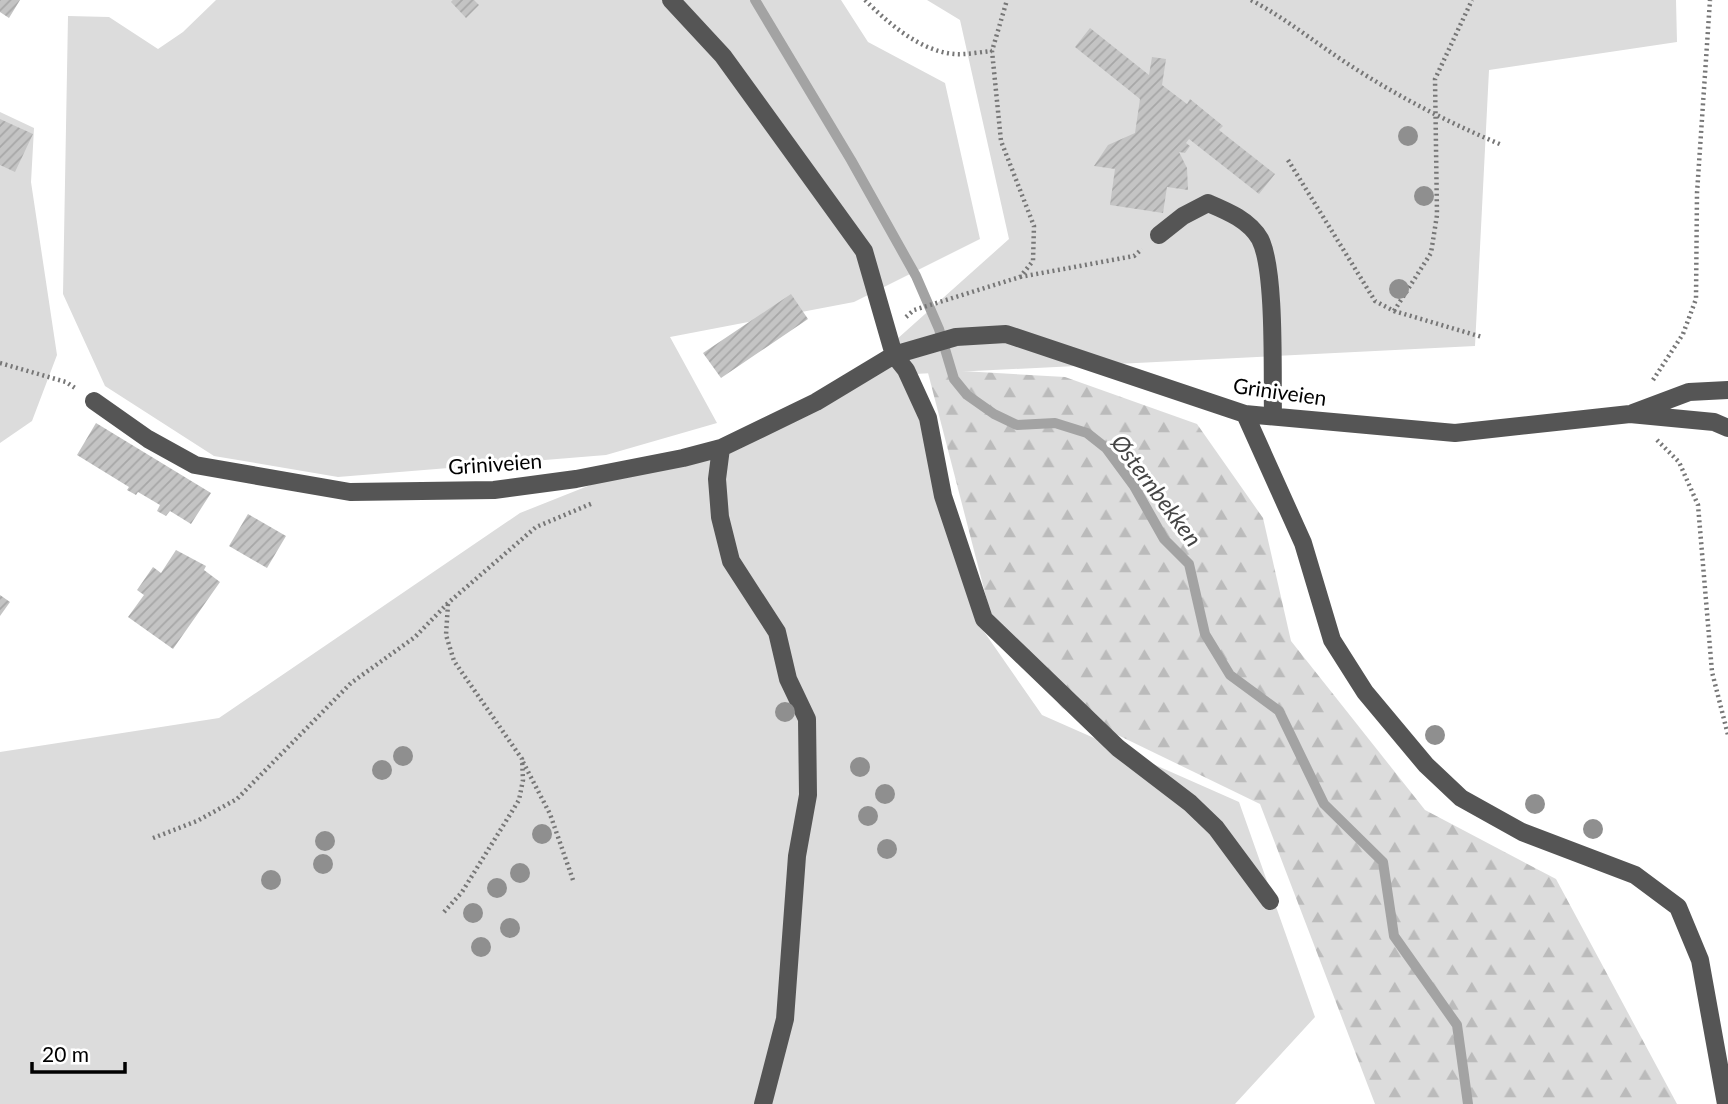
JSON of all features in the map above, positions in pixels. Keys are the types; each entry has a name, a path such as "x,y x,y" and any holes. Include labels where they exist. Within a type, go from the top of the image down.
{"street":[{"path":"671,0 723,56 864,251 894,355 906,370 928,418 943,496 984,619 1118,748 1190,803 1216,828 1270,901"},
{"path":"1159,235 1183,216 1208,203 1239,217 1260,239 1269,270 1273,416"},
{"name":"Griniveien","path":"94,401 148,439 195,465 350,492 494,490 590,477 721,448 816,402 894,355 956,337 1006,334 1245,414 1455,433 1630,414 1714,422 1728,428"},
{"name":"Griniveien","path":"1630,414 1689,392 1728,390"},
{"path":"1245,414 1303,543 1332,640 1364,692 1426,765 1461,798 1522,832 1635,875 1678,907 1700,960 1726,1104"},
{"path":"721,448 718,492 731,561 778,632 788,679 807,719 808,795 797,856 785,1019 763,1104"}],"path":[{"path":"865,0 884,19 921,43 953,54 992,51"},
{"path":"1007,0 992,51 1002,141 1034,226 1033,261 1020,277"},
{"path":"1251,0 1285,18 1345,62 1433,115 1502,145"},
{"path":"1394,311 1431,253 1437,215 1433,115 1435,79 1472,0"},
{"path":"1710,0 1698,193 1696,299 1683,334 1630,414 1679,462 1698,505 1712,672 1728,735"},
{"path":"1288,160 1375,301 1394,311 1482,337"},
{"path":"914,310 1020,277 1134,256 1159,235"},
{"path":"0,363 66,382 94,401"},
{"path":"153,838 197,821 237,799 351,683 415,637 448,603 536,527 606,499"},
{"path":"448,603 446,635 454,661 522,759 550,814 573,880"},
{"path":"443,912 462,892 519,800 523,780 522,759"}],"green space":[{"path":"216,0 841,0 868,42 945,83 980,239 854,302 670,337 717,423 606,455 338,477 214,456 105,386 63,294 68,16 109,17 158,49 183,32"},
{"path":"927,0 1676,0 1677,42 1489,70 1475,346 914,374 978,623 1042,715 1239,802 1315,1017 1235,1104 0,1104 0,752 219,718 520,513 613,476 821,407 1009,239 960,20"},
{"path":"0,112 34,128 31,182 57,355 32,421 0,443"},
{"path":"927,369 1065,377 1197,424 1263,518 1291,641 1425,810 1556,879 1677,1104 1375,1104 1260,804 1062,708 991,616"}],"building":[{"path":"0,0 20,0 9,18 0,12"},
{"path":"474,0 479,5 466,18 451,2"},
{"path":"1090,28 1149,75 1152,57 1166,59 1162,85 1187,104 1190,99 1223,126 1219,130 1275,174 1259,194 1189,139 1186,143 1190,146 1185,153 1179,152 1187,168 1188,190 1167,187 1163,213 1110,205 1115,169 1094,166 1108,145 1135,133 1140,99 1075,47"},
{"path":"0,119 33,134 15,172 0,165"},
{"path":"791,294 808,319 721,378 703,353"},
{"path":"96,423 211,493 191,524 170,511 166,516 157,511 160,505 138,492 136,495 127,490 129,487 77,455"},
{"path":"248,514 286,536 267,568 229,546"},
{"path":"176,550 206,566 204,570 220,582 173,649 128,617 144,595 137,590 153,567 161,573"},
{"path":"0,595 10,602 0,616"}],"waterway":[{"name":"Østernbekken","path":"755,0 851,160 916,276 939,329 954,379 967,395 994,414 1017,425 1055,423 1087,433 1106,448 1134,486 1164,539 1189,564 1205,634 1230,675 1279,711 1324,804 1383,862 1394,936 1457,1025 1468,1104"}]}
